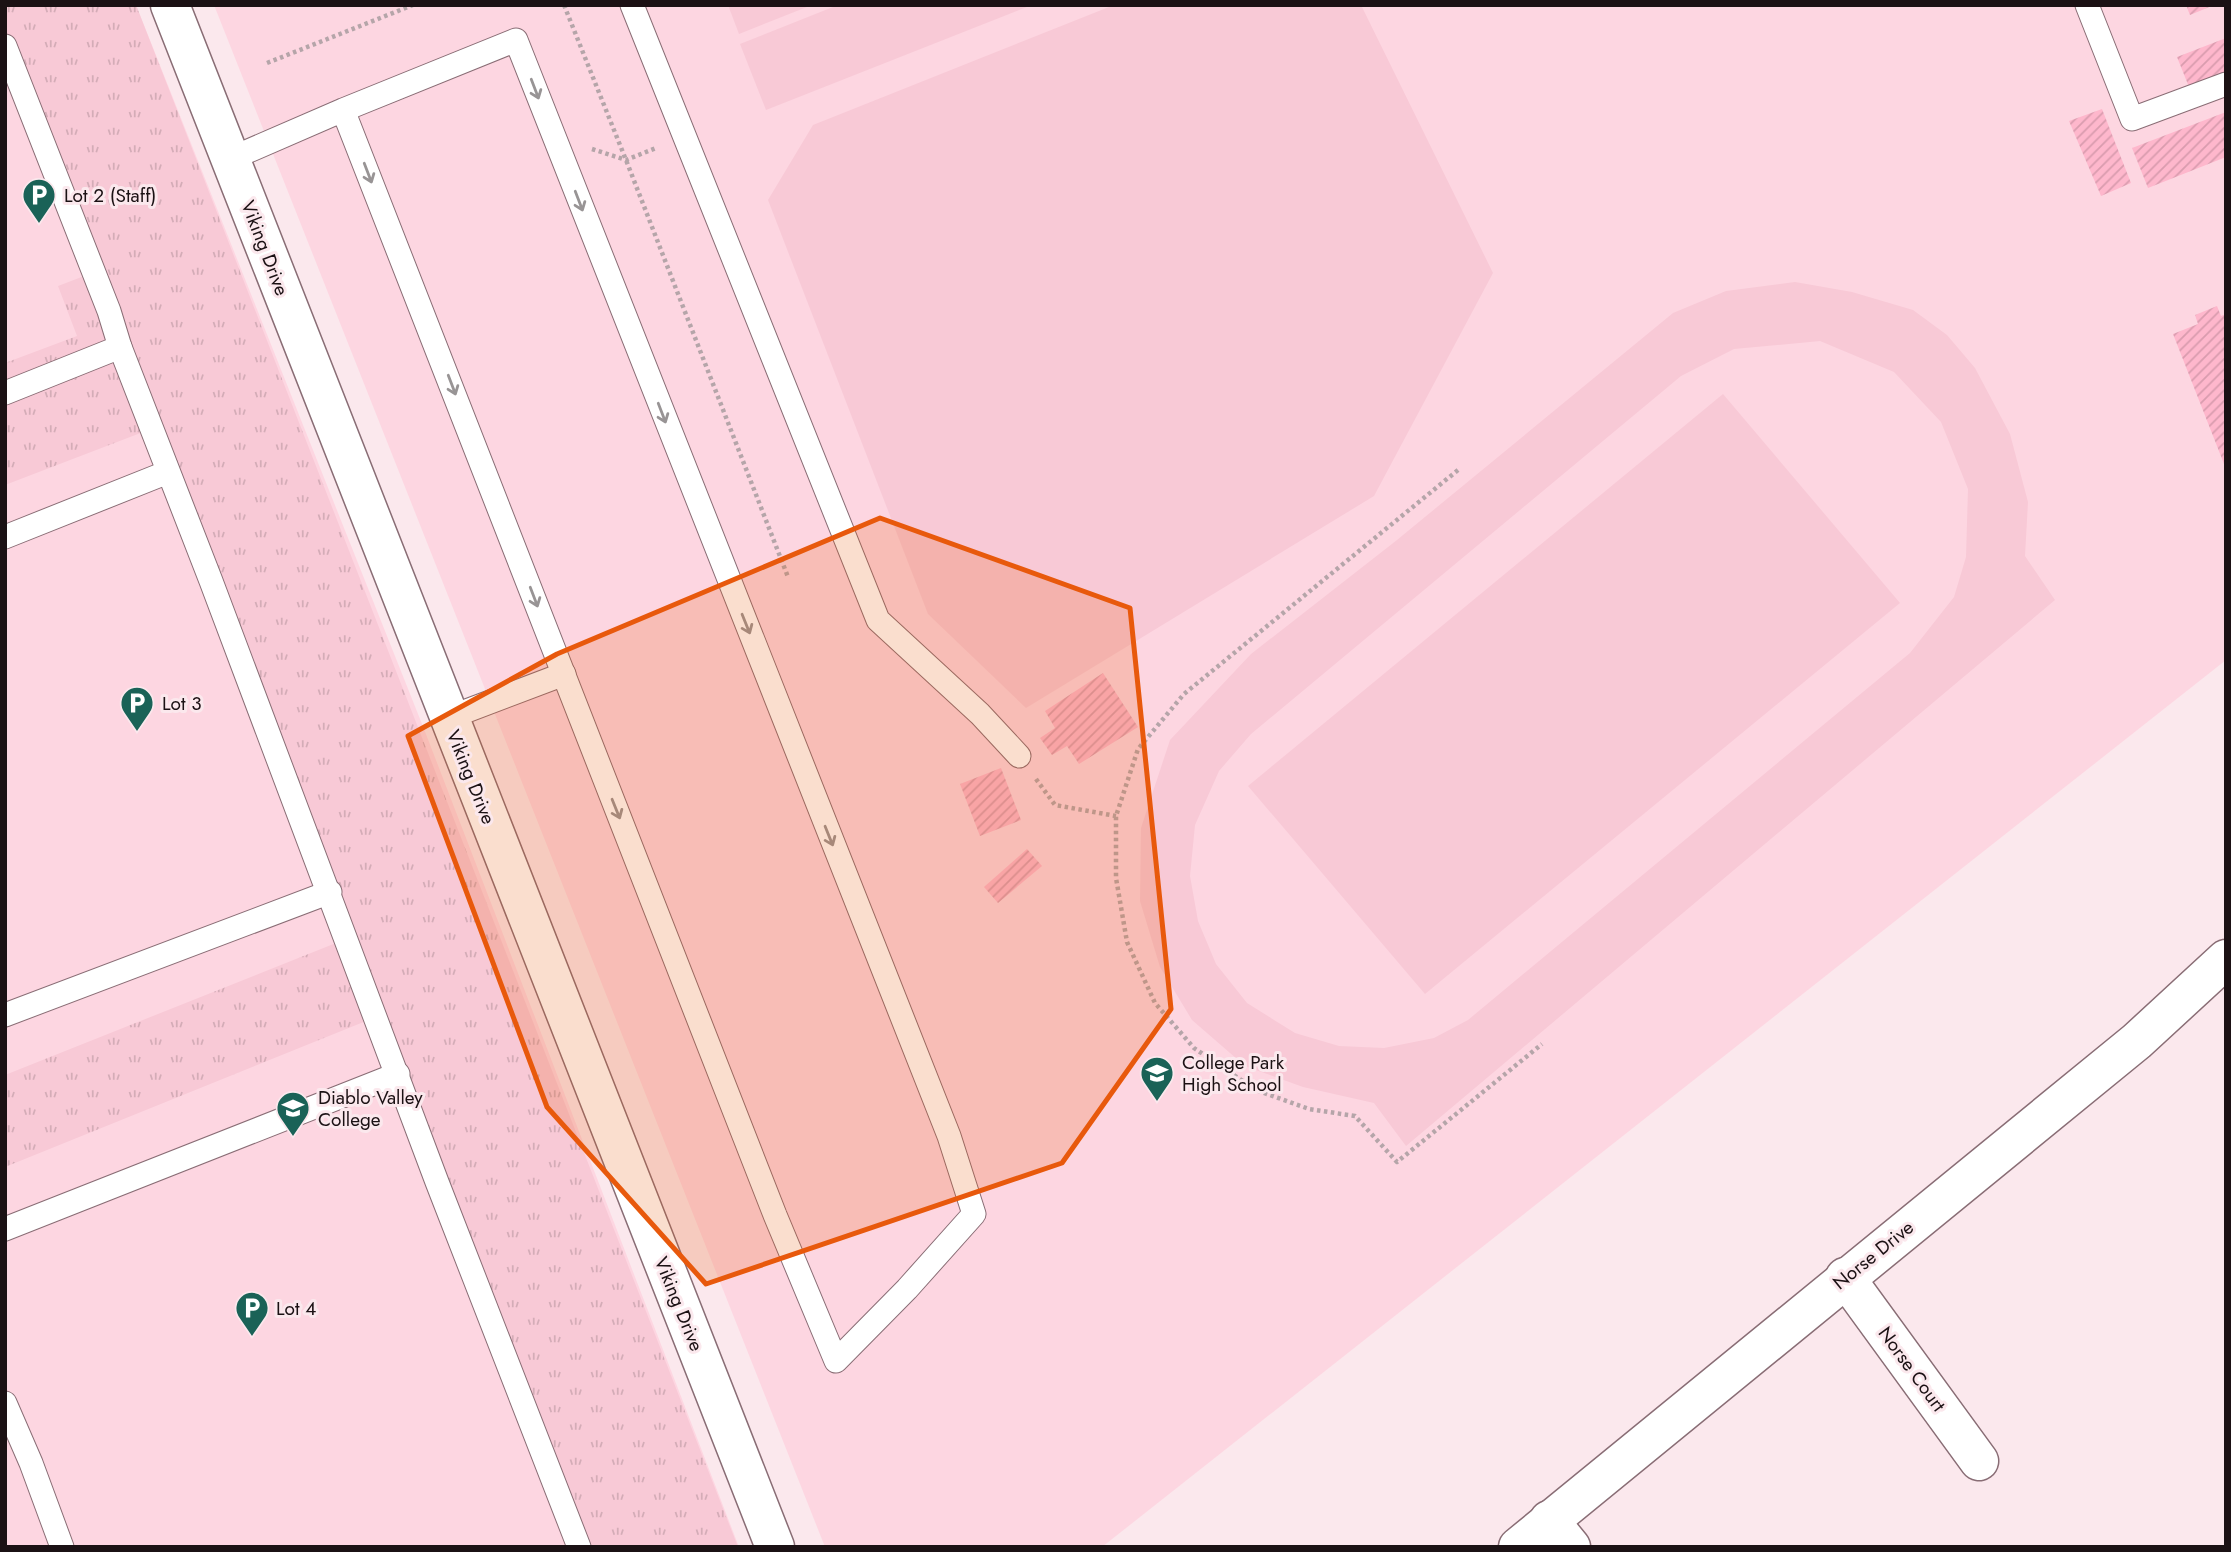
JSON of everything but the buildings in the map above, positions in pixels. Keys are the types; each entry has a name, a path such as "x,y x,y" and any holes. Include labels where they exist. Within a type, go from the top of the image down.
{"street":[{"name":"Viking Drive","path":"170,5 775,1547"},
{"name":"Norse Drive","path":"1518,1547 1560,1534 1845,1277 2137,1041 2226,959"},
{"name":"Norse Court","path":"1845,1277 1979,1461"}],"lane":[{"path":"632,5 878,620 980,714 1019,756"},
{"path":"2087,5 2132,119 2226,84"},
{"path":"230,159 343,110 516,40 949,1136 974,1214 907,1289 836,1361 775,1215 343,110"},
{"path":"5,46 579,1547"},
{"path":"5,393 120,347"},
{"path":"5,537 168,472"},
{"path":"448,718 564,674"},
{"path":"5,1015 330,892"},
{"path":"5,1229 398,1074"},
{"path":"5,1403 62,1547"}],"path":[{"path":"267,63 413,5"},
{"path":"564,5 788,578"},
{"path":"1458,470 1184,694 1138,749 1116,816 1116,878 1128,942 1155,1003 1194,1048 1256,1090 1309,1109 1355,1116 1397,1162 1542,1044"},
{"path":"1019,756 1055,805 1116,816"}],"highlighted area":[{"path":"880,518 1130,608 1171,1009 1062,1163 706,1284 547,1107 408,736 557,654"}],"shaded area":[{"name":"Diablo Valley College","path":"5,5 136,5 424,729 739,1547 5,1547"},
{"name":"College Park High School","path":"214,5 2226,5 2226,660 1102,1547 825,1547"}],"green space":[{"path":"5,5 136,5 738,1547 579,1547 376,1017 5,1167 5,1075 346,939 151,429 5,485 5,363 77,336 58,286 92,273 5,46"},
{"path":"728,5 812,5 739,34"},
{"path":"838,5 1032,5 766,110 740,44"},
{"path":"1114,5 1361,5 1493,273 1374,496 1026,708 928,614 768,200 813,125"},
{"path":"1795,282 1852,292 1913,310 1947,335 1975,368 2010,434 2028,502 2025,556 2055,600 1406,1146 1374,1103 1303,1087 1245,1066 1192,1020 1160,967 1140,901 1141,828 1170,740 1251,654 1397,540 1673,313 1726,291","holes":["1820,341 1894,372 1941,422 1968,489 1966,557 1954,597 1910,653 1468,1020 1434,1038 1384,1048 1339,1046 1295,1033 1247,1003 1216,964 1198,921 1190,876 1195,825 1219,771 1251,734 1681,376 1734,349"]},
{"path":"1723,394 1900,603 1425,994 1248,786"}],"place":[{"name":"Lot 2 (Staff)","path":"39,225"},
{"name":"Lot 3","path":"137,733"},
{"name":"College Park High School","path":"1157,1103"},
{"name":"Diablo Valley College","path":"293,1138"},
{"name":"Lot 4","path":"252,1338"}]}
